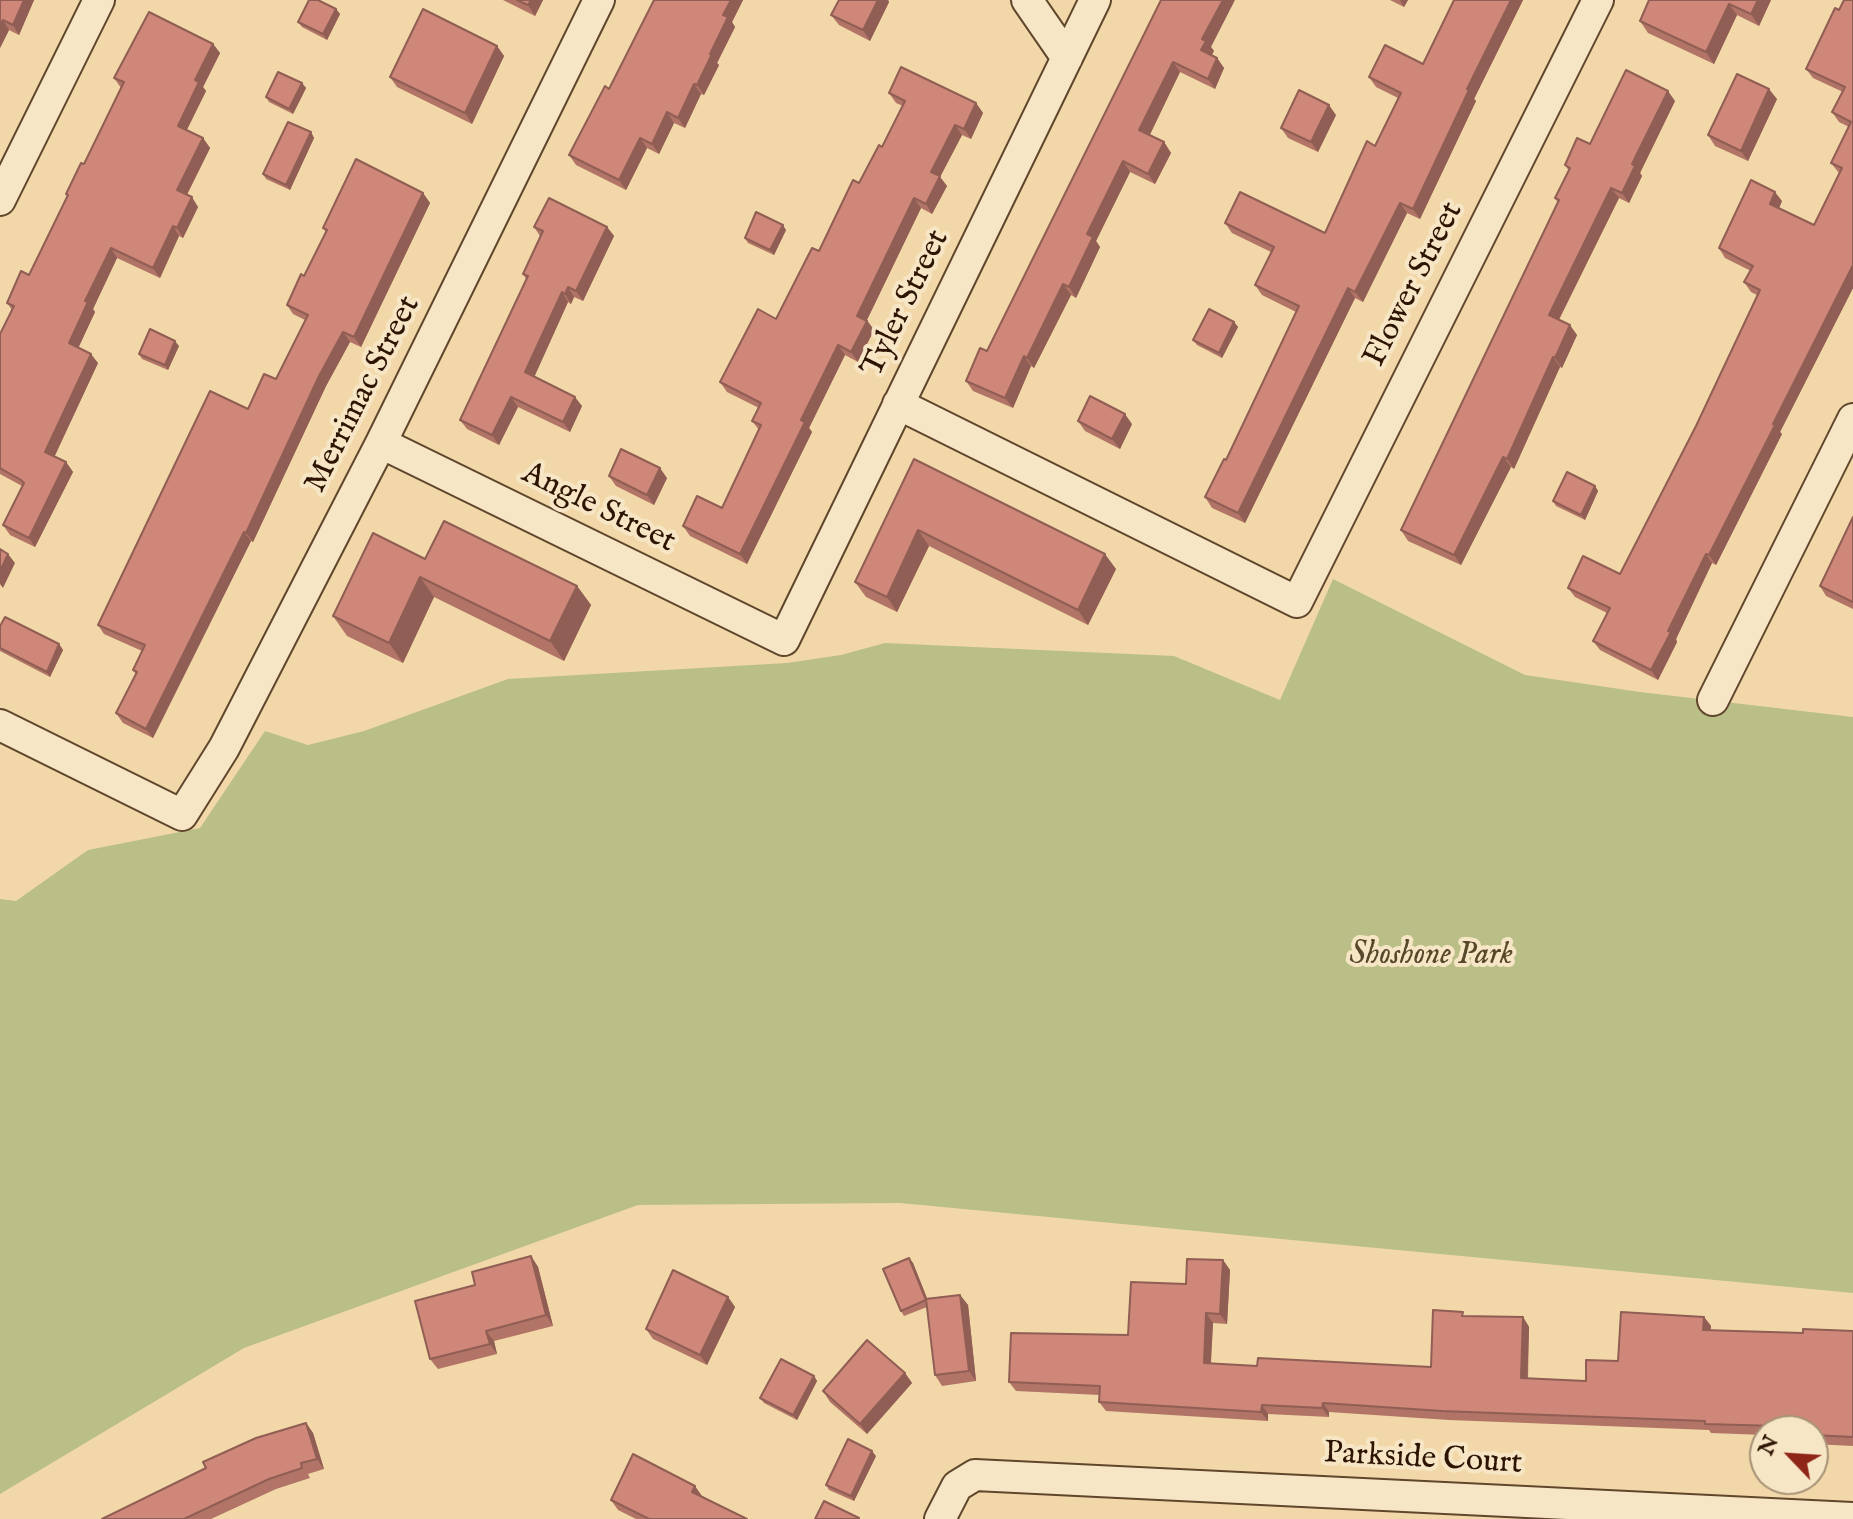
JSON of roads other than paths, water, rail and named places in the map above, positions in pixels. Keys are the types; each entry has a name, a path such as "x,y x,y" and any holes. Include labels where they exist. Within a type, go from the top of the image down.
{"street":[{"path":"0,200 99,0"},
{"name":"Merrimac Street","path":"0,725 182,815 224,748 381,443 599,0"},
{"path":"1027,0 1067,58"},
{"name":"Tyler Street","path":"784,640 1095,0"},
{"name":"Flower Street","path":"898,404 1297,602 1598,0"},
{"path":"1713,700 1853,419"},
{"name":"Angle Street","path":"381,443 784,640"},
{"name":"Parkside Court","path":"940,1519 957,1486 975,1475 1853,1518"}],"park label":[{"name":"Shoshone Park","path":"1431,956"}]}
